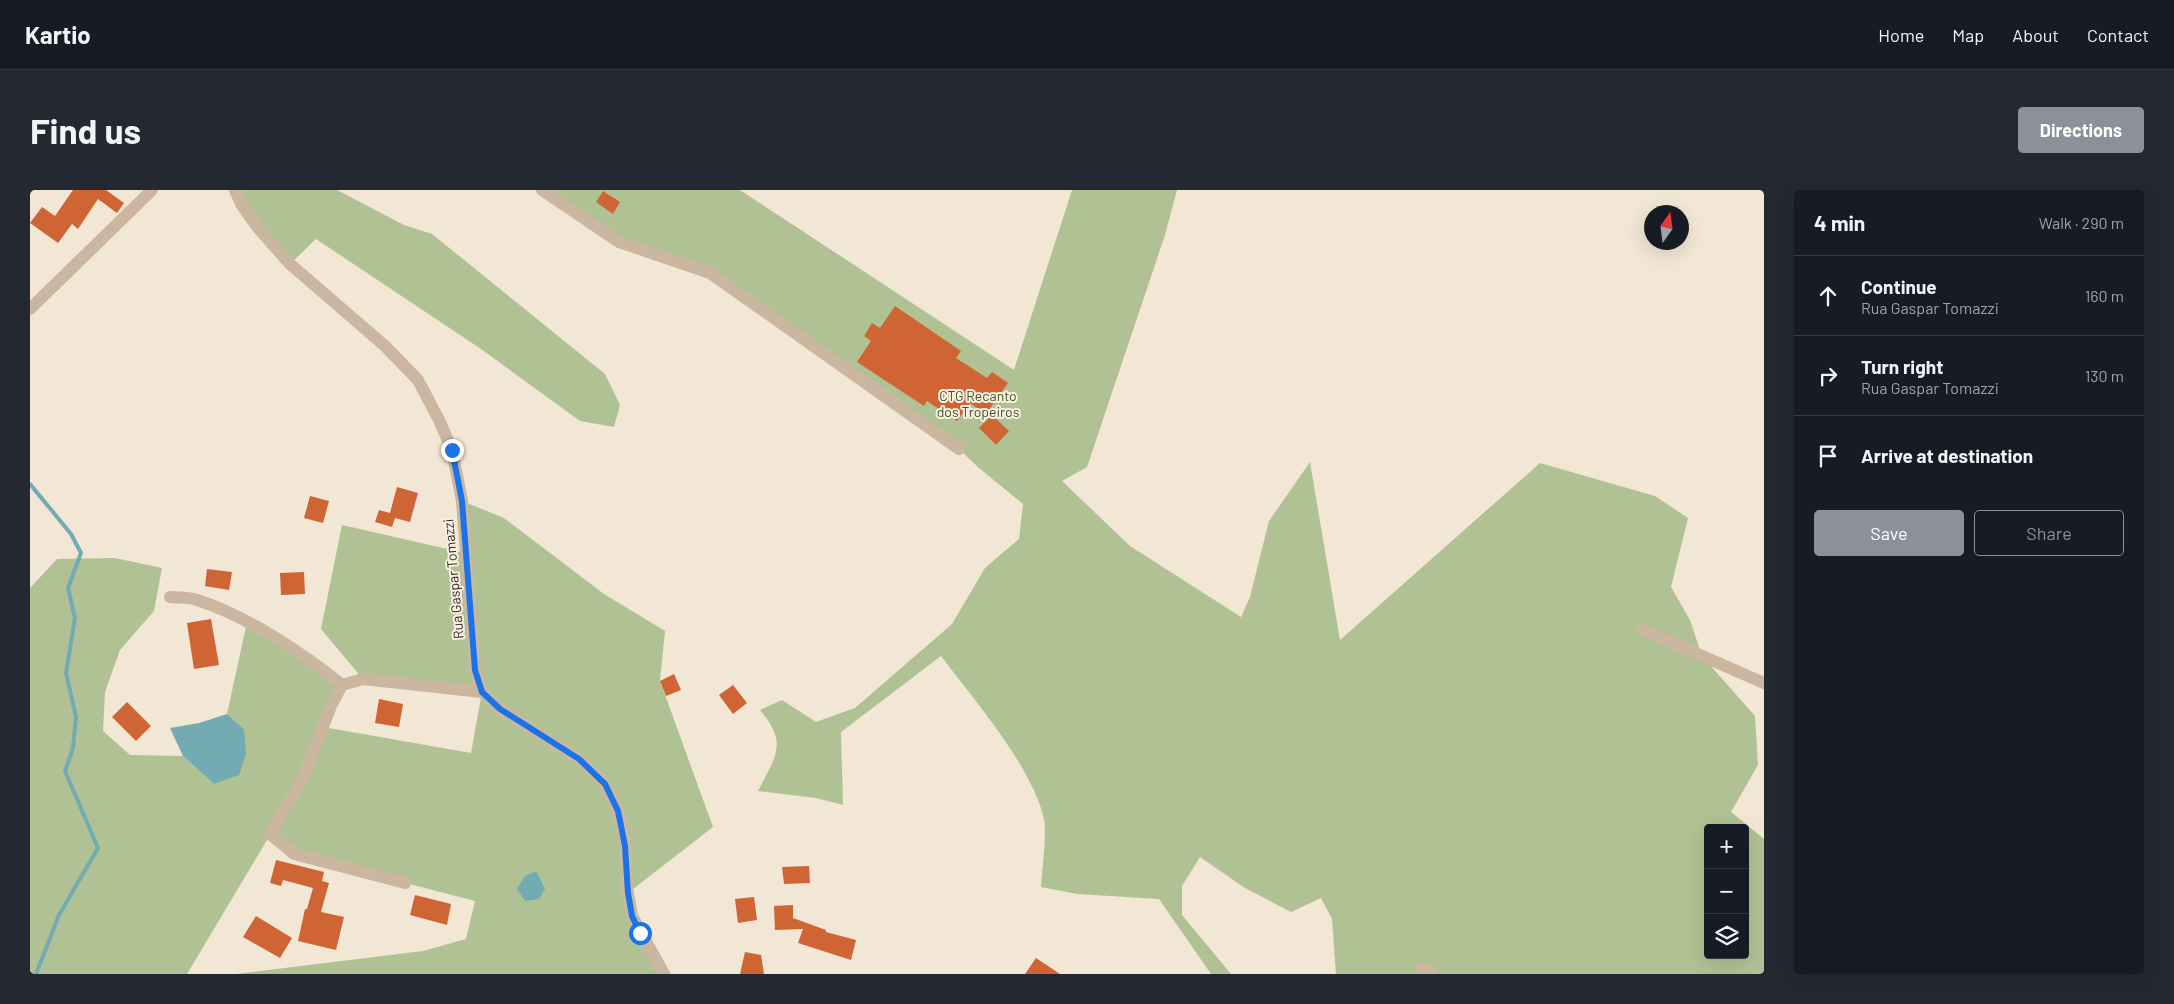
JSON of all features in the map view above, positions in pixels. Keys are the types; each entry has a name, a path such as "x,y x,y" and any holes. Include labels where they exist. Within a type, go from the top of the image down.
{"street":[{"path":"30,309 152,190"},
{"name":"Rua Gaspar Tomazzi","path":"235,190 241,204 258,228 290,264 385,346 418,380 439,420 452,450 462,501 475,670 482,692"},
{"path":"542,190 619,242 710,273 959,449"},
{"path":"170,597 196,599 247,622 320,666 342,685"},
{"path":"1642,630 1764,684"},
{"path":"405,883 294,854 270,834 303,778 331,706 342,685 363,679 482,692 500,709 579,759 605,784 618,811 625,846 628,893 632,916 664,974"}],"green space":[{"path":"235,190 337,190 404,225 432,234 605,374 620,405 614,427 580,421 481,349 316,239 290,264"},
{"path":"542,190 740,190 1014,370 1072,190 1177,190 1165,235 1087,467 1062,481 1130,546 1241,617 1250,597 1269,521 1310,462 1340,640 1540,463 1655,496 1688,518 1671,587 1690,620 1702,656 1755,716 1758,765 1731,812 1746,824 1704,824 1704,959 1749,959 1749,827 1764,839 1764,974 1336,974 1332,919 1321,898 1291,912 1245,888 1200,857 1182,886 1182,915 1231,974 1211,974 1159,899 1077,894 1041,887 1045,825 1037,799 1015,756 941,656 841,732 843,805 816,798 758,791 774,759 777,742 769,722 760,710 782,700 816,722 855,708 952,624 985,568 1019,539 1023,504 959,449 710,273 619,242"},
{"path":"462,501 504,518 604,594 665,631 660,681 713,827 628,893 664,974 236,974 423,951 466,939 475,901 294,854 270,835 187,974 30,974 30,588 57,559 115,558 162,568 154,611 120,650 105,692 103,731 130,755 183,756 214,784 244,729 227,714 247,622 342,685 323,727 471,753 482,692 363,679 321,629 342,525 465,553"}],"water":[{"path":"227,714 244,729 246,754 239,775 214,784 183,756 170,728 199,723"},
{"path":"536,871 545,889 539,899 525,901 517,889 525,876"}],"building":[{"path":"73,190 106,190 124,203 117,213 98,199 78,229 72,224 58,243 30,223 42,207 55,216"},
{"path":"603,191 620,202 613,214 596,202"},
{"name":"CTG Recanto dos Tropeiros","path":"895,306 961,351 956,358 987,378 992,372 1008,383 986,414 970,403 957,421 927,401 924,406 857,362 871,341 864,336 872,323 880,328"},
{"path":"992,415 1009,431 996,445 979,428"},
{"path":"397,487 418,493 410,522 395,518 392,527 375,522 379,510 390,513"},
{"path":"310,496 329,501 323,523 304,518"},
{"path":"207,569 232,572 229,590 205,586"},
{"path":"304,572 305,594 281,595 280,573"},
{"path":"211,619 219,665 194,669 187,623"},
{"path":"674,674 681,690 666,696 660,681"},
{"path":"733,685 747,703 733,714 719,695"},
{"path":"379,699 403,704 399,727 375,723"},
{"path":"127,702 151,726 136,741 112,717"},
{"path":"276,860 324,872 322,881 329,883 321,912 344,917 336,950 298,941 305,909 307,909 313,888 283,880 281,886 270,883"},
{"path":"809,866 810,883 784,884 782,867"},
{"path":"415,895 451,904 447,925 410,915"},
{"path":"754,897 757,920 738,923 735,899"},
{"path":"793,905 793,918 826,930 826,932 856,940 851,960 798,943 803,929 775,930 774,906"},
{"path":"256,916 292,938 280,958 243,937"},
{"path":"745,952 761,955 764,974 740,974"},
{"path":"1036,958 1060,974 1025,974"}],"waterway":[{"path":"30,484 71,534 81,553 68,588 75,618 66,673 76,717 73,748 65,771 98,848 59,915 36,974"}],"route":[{"path":"452,450 462,501 475,670 482,692 500,709 579,759 605,784 618,811 625,846 628,893 632,916 640,933"}]}
